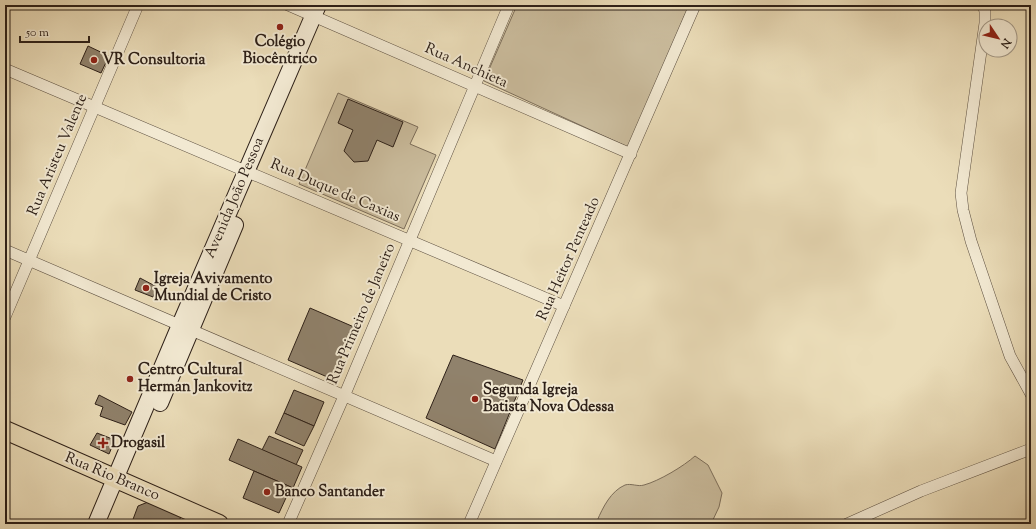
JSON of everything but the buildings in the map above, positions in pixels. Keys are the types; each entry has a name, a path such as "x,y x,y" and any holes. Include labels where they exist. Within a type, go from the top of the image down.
{"main road":[{"name":"Avenida João Pessoa","path":"104,520 321,11"},
{"name":"Rua Rio Branco","path":"5,430 219,524"}],"street":[{"name":"Rua Aristeu Valente","path":"5,317 138,5"},
{"name":"Rua Anchieta","path":"288,5 321,11 475,87 631,154"},
{"name":"Rua Primeiro de Janeiro","path":"288,524 345,394 509,5"},
{"name":"Rua Heitor Penteado","path":"469,524 695,5"},
{"path":"983,5 985,11 985,23 961,193 963,210 971,241 1010,356 1031,394"},
{"name":"Rua Duque de Caxias","path":"5,69 252,172 564,306"},
{"path":"5,250 185,328 345,394 496,461"},
{"path":"847,524 921,491 1031,449"}],"shaded area":[{"path":"517,5 689,5 630,148 484,81"},
{"path":"338,93 418,127 410,144 436,155 404,229 299,184"},
{"path":"695,456 708,465 722,493 719,507 711,524 600,524 597,521 608,500 620,488 625,485 642,485 650,483 678,469"},
{"path":"971,520 987,521 987,524 952,524"}],"place":[{"name":"Colégio Biocêntrico","path":"280,27"},
{"name":"VR Consultoria","path":"94,60"},
{"name":"Igreja Avivamento Mundial de Cristo","path":"146,288"},
{"name":"Centro Cultural Herman Jankovitz","path":"130,379"},
{"name":"Segunda Igreja Batista Nova Odessa","path":"475,399"},
{"name":"Drogasil","path":"103,443"},
{"name":"Banco Santander","path":"267,492"}]}
